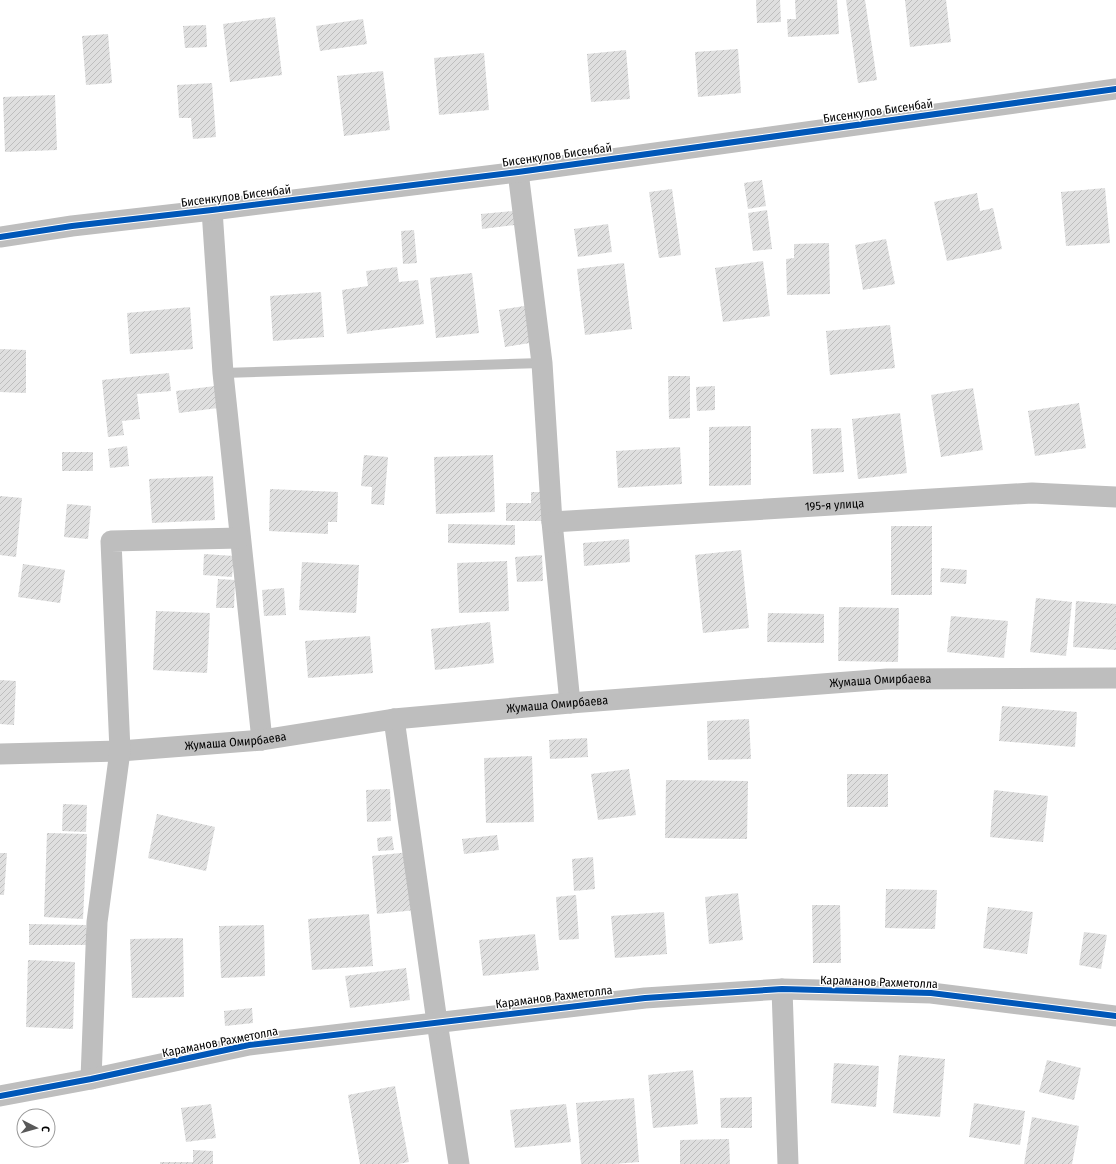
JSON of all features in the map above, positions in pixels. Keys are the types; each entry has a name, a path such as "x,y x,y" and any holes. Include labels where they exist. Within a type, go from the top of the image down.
{"street":[{"name":"Бисенкулов Бисенбай","path":"0,237 72,226 518,172 1116,89"},
{"path":"518,172 542,363 552,522 570,703"},
{"path":"212,210 223,373 262,740"},
{"name":"195-я улица","path":"552,522 1032,493 1116,497"},
{"path":"91,1079 97,922 120,751 111,541 240,538"},
{"name":"Жумаша Омирбаева","path":"0,754 120,751 262,740 394,719 570,703 887,679 1116,678"},
{"path":"394,719 458,1164"},
{"path":"782,989 788,1164"},
{"name":"Караманов Рахметолла","path":"0,1096 91,1079 249,1045 645,998 782,989 931,993 1116,1016"}],"lane":[{"path":"223,373 542,363"}],"building":[{"path":"756,0 780,0 781,22 757,23"},
{"path":"795,0 837,0 839,34 788,37 787,19 796,19"},
{"path":"846,0 865,0 877,80 858,83"},
{"path":"905,0 946,0 951,42 910,47"},
{"path":"275,17 282,75 230,82 223,24"},
{"path":"363,19 367,44 320,51 316,26"},
{"path":"206,25 207,47 185,48 183,26"},
{"path":"108,34 112,83 86,85 82,36"},
{"path":"738,49 741,93 698,97 695,52"},
{"path":"626,50 630,99 591,102 587,54"},
{"path":"484,53 489,110 439,115 434,58"},
{"path":"383,71 390,130 344,136 337,76"},
{"path":"212,83 216,137 193,139 191,118 179,118 177,85"},
{"path":"55,95 57,150 5,152 3,97"},
{"path":"762,180 766,206 748,209 744,183"},
{"path":"1105,188 1110,243 1066,246 1061,192"},
{"path":"672,189 681,255 659,258 649,192"},
{"path":"977,193 980,211 993,208 1002,249 947,261 934,202"},
{"path":"767,210 772,249 753,251 748,213"},
{"path":"514,211 515,225 482,229 481,214"},
{"path":"608,224 612,252 578,257 574,229"},
{"path":"414,230 417,263 403,264 401,231"},
{"path":"886,239 895,284 863,290 855,245"},
{"path":"829,243 830,294 787,295 786,259 794,258 794,244"},
{"path":"763,261 770,316 723,322 715,268"},
{"path":"624,263 632,329 585,335 577,269"},
{"path":"397,267 399,282 418,280 424,324 347,334 342,290 368,286 366,271"},
{"path":"472,273 479,333 436,338 430,278"},
{"path":"321,292 324,337 273,341 270,296"},
{"path":"531,305 536,342 505,347 499,310"},
{"path":"190,307 193,349 130,354 127,313"},
{"path":"890,325 895,368 830,375 826,331"},
{"path":"0,349 26,350 26,393 0,392"},
{"path":"169,373 171,391 137,394 140,419 122,421 124,435 108,437 102,380"},
{"path":"668,376 690,376 690,418 669,419"},
{"path":"215,386 218,408 179,413 176,391"},
{"path":"715,386 715,410 697,411 696,387"},
{"path":"973,388 983,450 941,457 931,395"},
{"path":"1079,403 1086,448 1035,456 1028,411"},
{"path":"900,413 907,473 858,479 852,419"},
{"path":"751,426 751,485 709,486 709,427"},
{"path":"841,428 844,472 813,474 811,429"},
{"path":"127,446 129,466 110,468 108,449"},
{"path":"680,447 682,484 618,488 616,451"},
{"path":"62,452 93,452 93,471 62,471"},
{"path":"364,455 388,457 384,505 371,504 372,487 361,486"},
{"path":"493,455 495,512 436,514 434,457"},
{"path":"213,476 215,520 152,523 149,479"},
{"path":"270,489 338,492 337,522 328,522 328,534 269,531"},
{"path":"531,492 546,492 546,521 506,521 506,503 531,503"},
{"path":"0,496 22,498 16,557 0,555"},
{"path":"67,504 91,506 88,539 64,537"},
{"path":"448,524 515,525 515,545 448,543"},
{"path":"891,526 932,526 932,595 891,595"},
{"path":"629,539 630,562 584,566 583,543"},
{"path":"741,550 749,628 703,633 695,555"},
{"path":"204,554 234,556 232,577 203,575"},
{"path":"542,555 543,581 517,582 515,557"},
{"path":"507,561 509,611 459,613 457,563"},
{"path":"302,562 359,565 356,613 299,610"},
{"path":"23,564 65,570 60,603 18,597"},
{"path":"941,568 967,570 966,584 940,582"},
{"path":"218,579 235,580 234,608 216,608"},
{"path":"284,588 286,615 264,616 262,590"},
{"path":"1036,598 1072,602 1066,656 1030,652"},
{"path":"1076,601 1116,604 1116,650 1073,647"},
{"path":"839,607 899,608 898,662 838,661"},
{"path":"156,611 210,613 207,673 153,670"},
{"path":"768,613 824,614 824,643 767,642"},
{"path":"951,616 1008,621 1004,658 947,652"},
{"path":"490,622 494,663 435,670 431,629"},
{"path":"370,636 373,673 308,678 305,641"},
{"path":"0,680 16,681 14,725 0,724"},
{"path":"1002,706 1077,712 1075,747 999,741"},
{"path":"749,719 751,759 708,760 707,721"},
{"path":"587,738 588,757 550,759 549,740"},
{"path":"532,756 534,822 486,823 484,758"},
{"path":"629,769 636,815 598,820 591,774"},
{"path":"847,774 888,774 888,807 847,807"},
{"path":"666,780 748,781 747,839 665,838"},
{"path":"390,789 391,821 367,822 366,790"},
{"path":"994,790 1048,796 1043,842 990,837"},
{"path":"63,804 87,805 86,832 62,831"},
{"path":"157,814 215,827 206,871 148,858"},
{"path":"47,833 87,834 83,919 44,917"},
{"path":"497,835 499,850 464,854 462,839"},
{"path":"392,836 394,850 378,851 377,838"},
{"path":"410,852 416,910 377,914 372,856"},
{"path":"0,853 7,853 4,895 0,895"},
{"path":"593,857 595,889 574,891 572,859"},
{"path":"886,889 937,890 935,929 885,928"},
{"path":"738,893 743,940 709,944 705,897"},
{"path":"576,895 579,939 559,940 556,897"},
{"path":"812,905 840,905 841,963 813,963"},
{"path":"988,907 1033,912 1027,954 983,948"},
{"path":"664,912 667,954 615,958 611,916"},
{"path":"369,914 373,966 312,970 308,919"},
{"path":"29,924 86,925 86,945 29,945"},
{"path":"264,925 265,976 221,978 219,926"},
{"path":"1084,932 1107,935 1101,969 1079,965"},
{"path":"535,934 539,970 483,976 479,940"},
{"path":"183,938 184,997 132,998 130,939"},
{"path":"28,960 75,962 73,1029 26,1027"},
{"path":"406,968 410,1000 350,1008 345,976"},
{"path":"252,1008 253,1023 225,1026 224,1011"},
{"path":"899,1055 945,1059 940,1117 893,1113"},
{"path":"1047,1060 1081,1068 1074,1100 1039,1092"},
{"path":"834,1063 879,1066 876,1107 831,1103"},
{"path":"693,1070 698,1124 653,1128 648,1075"},
{"path":"395,1086 409,1162 398,1164 360,1164 348,1095"},
{"path":"752,1097 752,1128 721,1128 720,1098"},
{"path":"634,1098 639,1162 581,1164 576,1103"},
{"path":"974,1103 1025,1111 1020,1145 969,1137"},
{"path":"211,1104 216,1138 186,1142 181,1108"},
{"path":"566,1104 571,1142 515,1148 510,1110"},
{"path":"1032,1117 1079,1126 1072,1164 1024,1164"},
{"path":"729,1139 730,1164 680,1164 680,1140"},
{"path":"193,1150 213,1151 213,1164 160,1164 160,1162 193,1162"}],"cycle path":[{"path":"0,237 72,226 518,172 1116,89"},
{"path":"0,1096 91,1079 249,1045 645,998 782,989 931,993 1116,1016"}]}
